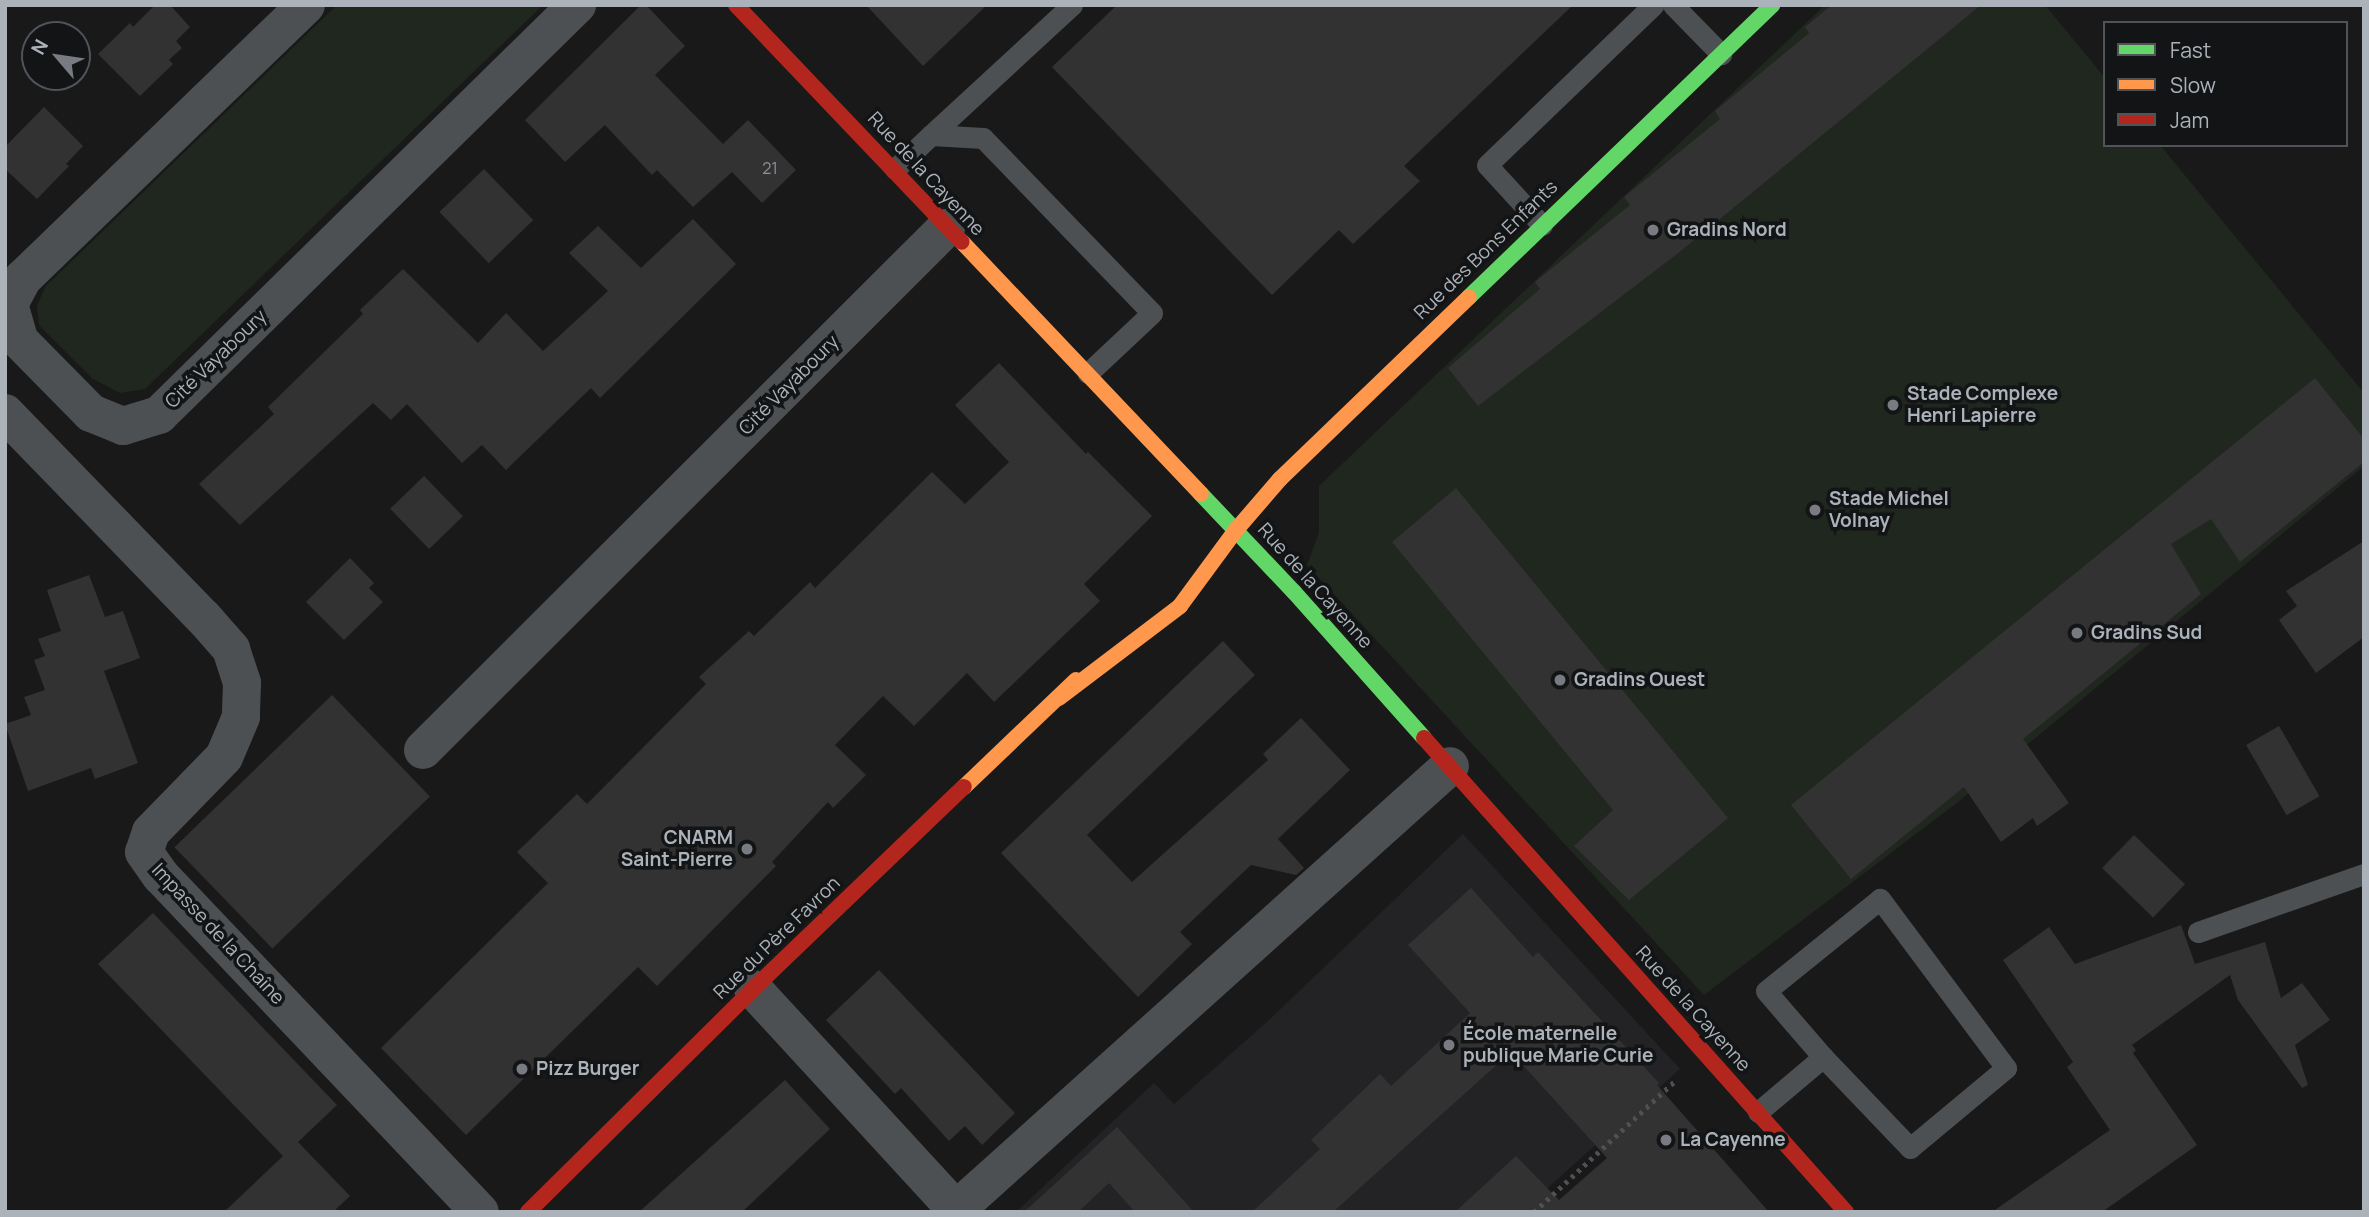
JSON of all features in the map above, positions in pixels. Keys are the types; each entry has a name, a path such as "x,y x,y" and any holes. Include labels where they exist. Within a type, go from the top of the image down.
{"street":[{"name":"Cité Vayaboury","path":"306,5 23,278 9,304 19,340 91,413 122,426 159,415 577,5"},
{"name":"Rue de la Cayenne","path":"736,5 1236,530 1450,766 1846,1212"},
{"name":"Rue des Bons Enfants","path":"1236,530 1280,479 1772,5"},
{"name":"Cité Vayaboury","path":"423,750 946,228"},
{"name":"Impasse de la Chaîne","path":"5,414 203,617 230,649 242,683 241,717 224,757 151,832 144,852 161,876 480,1212"},
{"path":"1185,573 1236,530"},
{"name":"Rue du Père Favron","path":"1059,698 1180,606 1236,530"},
{"name":"Rue du Père Favron","path":"528,1212 753,989 1059,698 1132,622"},
{"path":"753,989 955,1211 1450,766"}],"lane":[{"path":"895,169 1072,5"},
{"path":"1542,225 1487,165 1653,5"},
{"path":"1673,5 1721,54"},
{"path":"931,135 983,138 1152,313 1088,373"},
{"path":"2198,932 2364,874"},
{"path":"1880,899 2006,1068 1910,1148 1822,1058 1766,991 1880,899"},
{"path":"1758,1112 1822,1058"}],"path":[{"path":"1534,1212 1705,1053"}],"shaded area":[{"path":"337,5 543,5 145,389 120,393 93,379 39,325 37,305 46,286"},
{"name":"Stade Michel Volnay","path":"1825,5 2045,5 2103,76 2103,147 2162,147 2364,393 2364,466 1958,802 1704,995 1307,565 1319,533 1319,486"},
{"name":"École maternelle publique Marie Curie","path":"1463,834 1680,1069 1521,1212 1016,1212 1154,1083 1174,1104 1268,1021"}],"building":[{"path":"155,5 170,5 190,27 176,41 182,48 169,60 173,64 140,96 98,54 130,23 133,27"},
{"path":"641,5 646,5 685,46 655,75 723,144 748,120 796,170 762,203 732,172 693,207 657,170 652,175 605,125 565,162 525,120"},
{"path":"866,5 987,5 923,66"},
{"path":"1117,5 1573,5 1404,166 1420,181 1353,244 1339,230 1272,295 1052,67"},
{"name":"Gradins Nord","path":"1832,5 1981,5 1677,254 1478,406 1448,368 1540,289 1535,282 1630,205 1624,197 1720,119 1715,111 1809,33 1805,27"},
{"path":"44,107 83,146 66,164 69,166 37,199 5,169 5,147"},
{"path":"484,169 533,220 489,263 439,212"},
{"path":"693,219 736,264 600,398 591,388 506,470 482,445 462,463 407,404 391,420 373,403 240,525 199,484 274,414 268,407 363,314 360,310 403,269 478,343 506,313 543,351 608,291 569,253 598,226 641,268"},
{"path":"999,363 1086,454 1088,452 1152,516 1084,584 1100,601 994,702 967,673 914,726 883,696 835,745 866,775 833,808 828,802 772,862 776,866 657,986 638,967 466,1135 381,1048 548,883 517,852 577,794 587,804 706,684 699,677 749,631 754,636 810,582 815,588 932,472 965,504 1009,462 955,405"},
{"name":"Gradins Sud","path":"2315,378 2364,439 2364,462 2240,562 2211,519 2171,544 2201,594 2023,739 2069,803 2037,826 2033,818 2001,842 1964,787 1851,879 1791,805"},
{"path":"424,476 463,516 429,549 390,509"},
{"name":"Gradins Ouest","path":"1456,488 1728,818 1629,900 1574,846 1613,810 1392,542"},
{"path":"2364,541 2364,637 2316,673 2279,620 2297,606 2286,591"},
{"path":"350,558 374,583 369,588 383,602 344,640 306,602"},
{"path":"89,575 105,617 123,611 140,658 104,671 138,763 95,779 91,768 28,791 5,724 31,715 24,697 45,690 34,660 45,656 38,639 61,631 47,590"},
{"path":"1223,641 1255,675 1087,835 1132,882 1268,760 1263,754 1301,718 1350,770 1278,839 1304,868 1296,875 1251,865 1180,932 1192,944 1138,997 1001,853"},
{"path":"332,695 430,796 272,949 174,847"},
{"path":"2279,726 2320,796 2287,815 2246,745"},
{"path":"2134,835 2185,884 2153,917 2102,868"},
{"path":"1471,888 1533,957 1538,952 1659,1083 1657,1085 1769,1212 1455,1212 1516,1156 1559,1200 1607,1158 1511,1052 1333,1212 1252,1212 1320,1149 1311,1140 1380,1074 1391,1086 1470,1013 1408,945"},
{"path":"153,913 337,1105 298,1142 350,1196 333,1212 224,1212 283,1156 98,964"},
{"path":"2181,925 2195,964 2265,942 2281,998 2302,983 2330,1020 2295,1045 2308,1085 2302,1088 2238,1000 2230,975 2132,1045 2136,1050 2133,1053 2197,1145 2102,1212 1992,1212 2110,1130 2067,1067 2073,1062 2003,960 2049,927 2075,964"},
{"path":"879,970 1015,1113 982,1145 965,1126 949,1141 901,1088 895,1094 826,1020"},
{"path":"785,1080 830,1129 742,1212 639,1212"},
{"path":"1117,1127 1194,1212 1135,1212 1109,1183 1078,1212 1024,1212"}],"traffic: fast":[{"path":"1469,297 1772,5"},
{"path":"1201,494 1294,592 1424,738"}],"traffic: slow":[{"path":"962,242 1201,494"},
{"path":"1059,698 1180,606 1236,530 1280,479 1469,297"},
{"path":"964,787 1076,680"}],"traffic: jam":[{"path":"736,5 962,242"},
{"path":"1424,738 1846,1212"},
{"path":"528,1212 753,989 964,787"}],"place":[{"name":"Gradins Nord","path":"1653,230"},
{"name":"Stade Complexe Henri Lapierre","path":"1893,405"},
{"name":"Stade Michel Volnay","path":"1815,510"},
{"name":"Gradins Sud","path":"2077,633"},
{"name":"Gradins Ouest","path":"1560,680"},
{"name":"CNARM Saint-Pierre","path":"747,849"},
{"name":"École maternelle publique Marie Curie","path":"1449,1045"},
{"name":"Pizz Burger","path":"522,1069"},
{"name":"La Cayenne","path":"1666,1140"}]}
